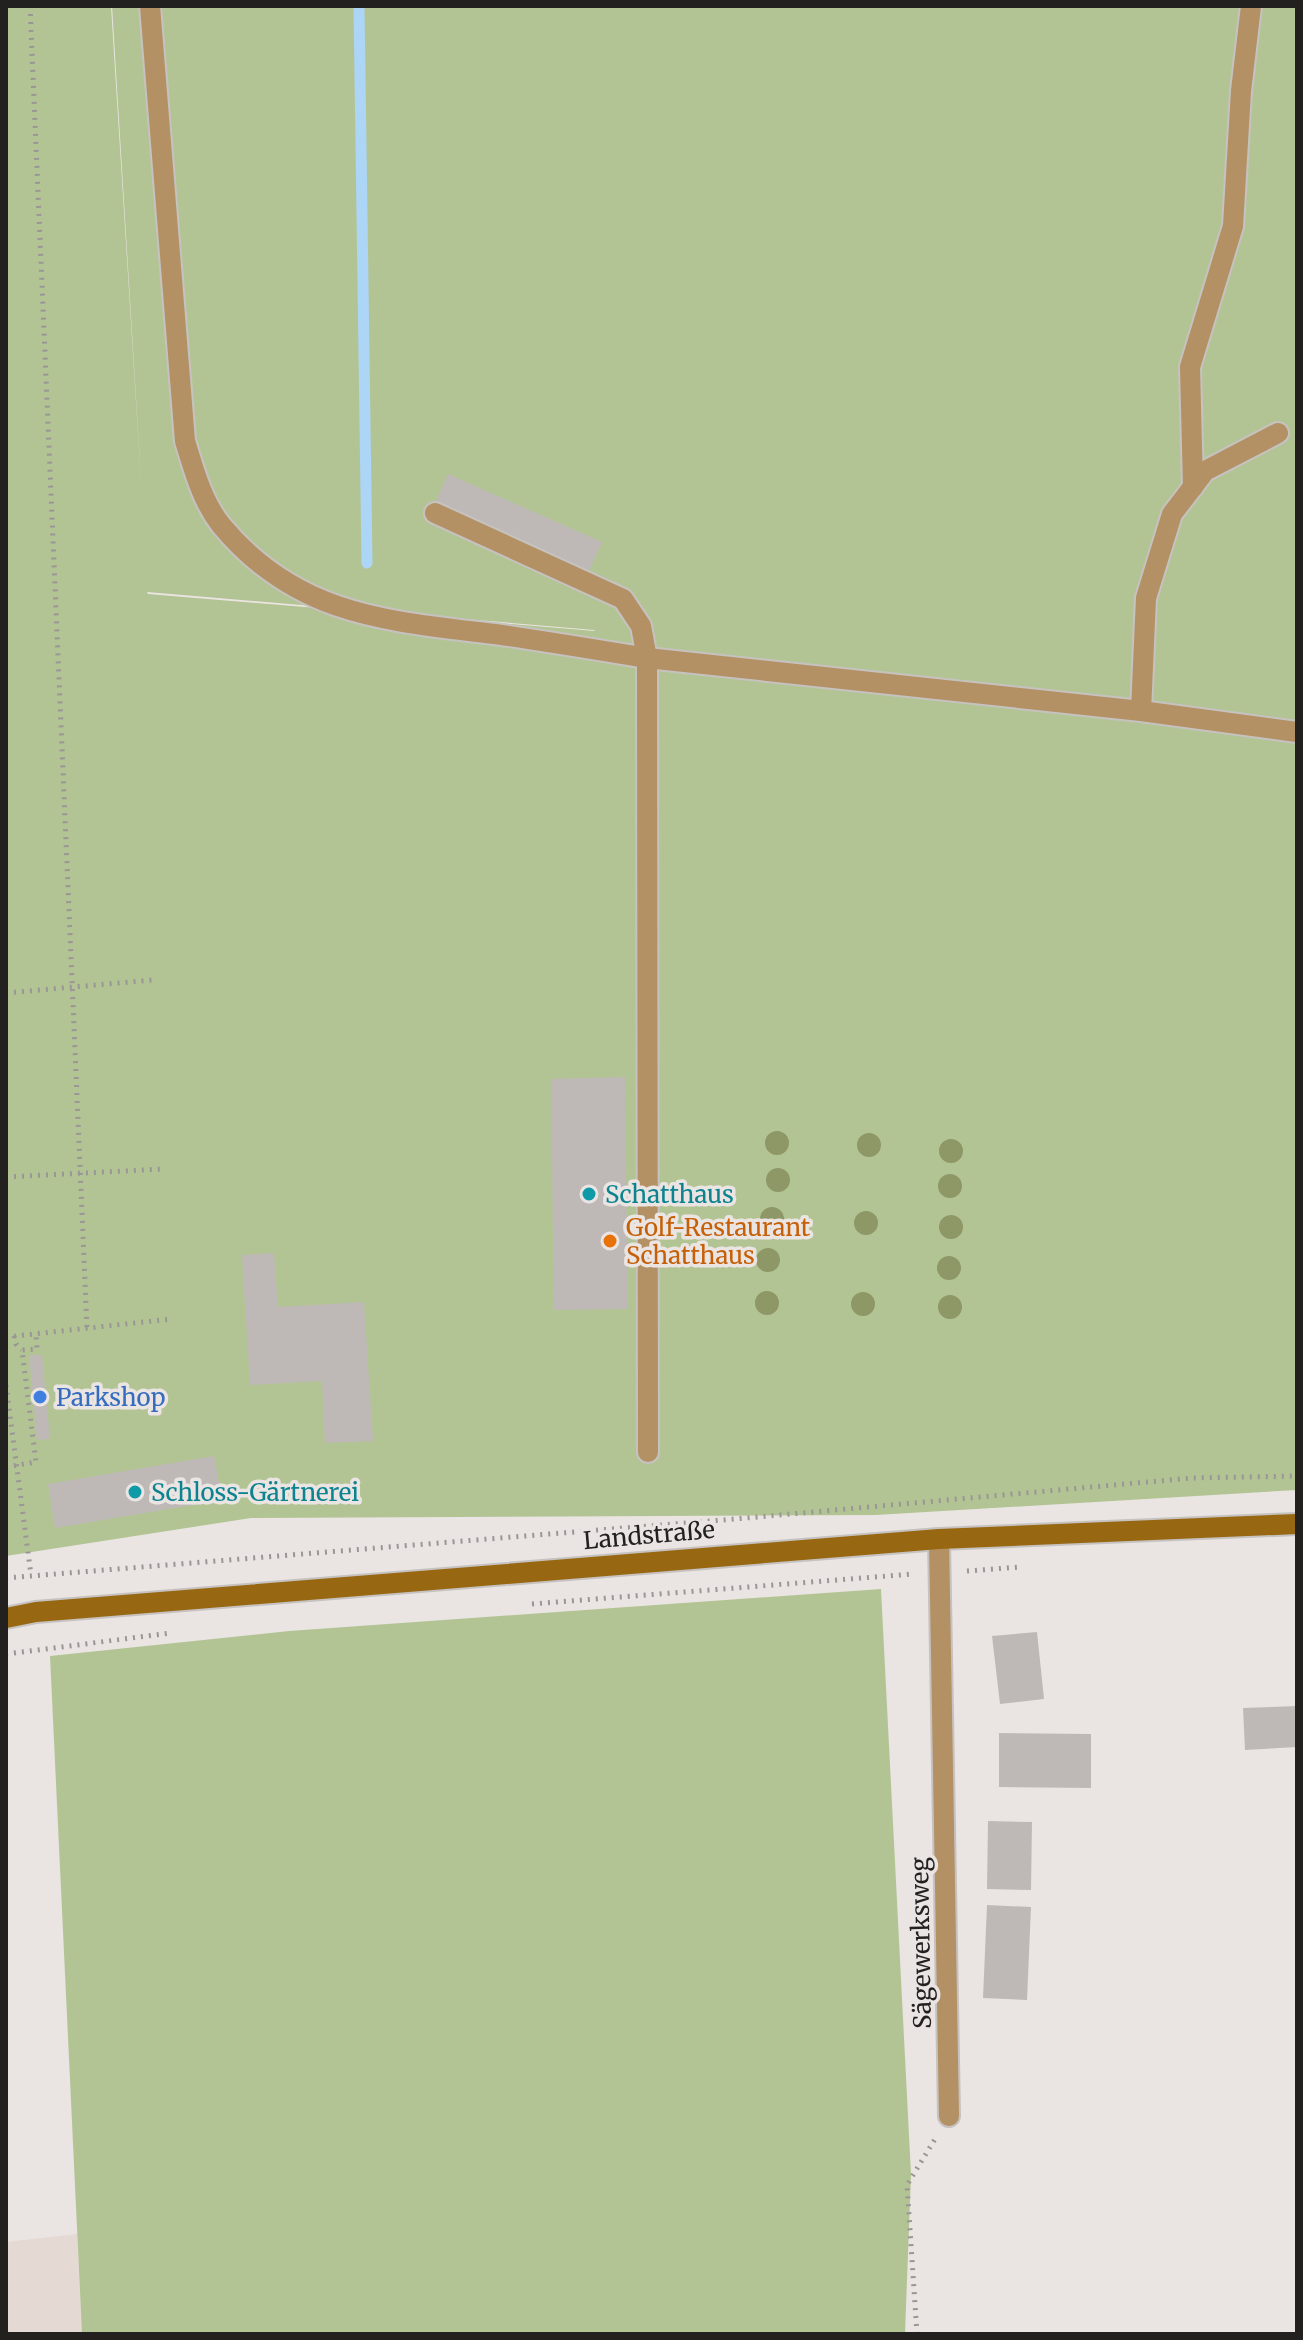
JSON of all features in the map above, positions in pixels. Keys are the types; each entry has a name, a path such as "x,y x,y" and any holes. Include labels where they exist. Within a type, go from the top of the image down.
{"street":[{"path":"150,6 185,441 201,491 219,523 279,580 328,604 386,620 647,658 1141,711 1297,732"},
{"path":"1193,487 1190,367 1233,226 1241,91 1251,6"},
{"path":"1141,711 1146,598 1172,514 1205,471 1278,433"},
{"path":"435,513 623,599 641,626 647,658 648,1452"},
{"name":"Landstraße","path":"6,1618 36,1612 939,1539 1297,1524"},
{"name":"Sägewerksweg","path":"939,1539 949,2116"}],"path":[{"path":"30,6 87,1328"},
{"path":"6,993 152,980"},
{"path":"6,1177 163,1169"},
{"path":"6,1337 171,1319"},
{"path":"23,1354 37,1349 36,1334"},
{"path":"6,1467 36,1462 23,1354 14,1336"},
{"path":"6,1385 36,1612"},
{"path":"6,1578 735,1519 1192,1478 1297,1476"},
{"path":"517,1605 1034,1567"},
{"path":"6,1654 172,1633"},
{"path":"917,2334 907,2185 949,2116"}],"shaded area":[{"path":"77,2234 82,2334 6,2334 6,2242"}],"green space":[{"path":"6,6 111,6 142,496 112,6 1297,6 1297,1490 876,1515 251,1518 6,1556","holes":["147,592 594,630 148,594"]},
{"path":"881,1589 911,2174 905,2334 82,2334 50,1656 289,1631"}],"building":[{"path":"448,474 602,542 589,571 435,503"},
{"name":"Schatthaus","path":"625,1077 628,1309 554,1310 551,1079"},
{"path":"274,1253 278,1307 364,1302 373,1441 325,1443 322,1381 250,1385 242,1255"},
{"name":"Parkshop","path":"29,1355 42,1355 50,1439 37,1440"},
{"name":"Schloss-Gärtnerei","path":"214,1456 222,1500 55,1528 48,1484"},
{"path":"1037,1632 1044,1699 1000,1704 992,1636"},
{"path":"1297,1706 1297,1747 1245,1750 1243,1708"},
{"path":"999,1733 1091,1734 1091,1788 999,1787"},
{"path":"988,1821 1032,1822 1031,1890 987,1889"},
{"path":"987,1905 1031,1907 1027,2000 983,1998"}],"waterway":[{"path":"359,6 367,563"}],"place":[{"name":"Schatthaus","path":"589,1194"},
{"name":"Golf-Restaurant Schatthaus","path":"610,1241"},
{"name":"Parkshop","path":"40,1397"},
{"name":"Schloss-Gärtnerei","path":"135,1492"}]}
